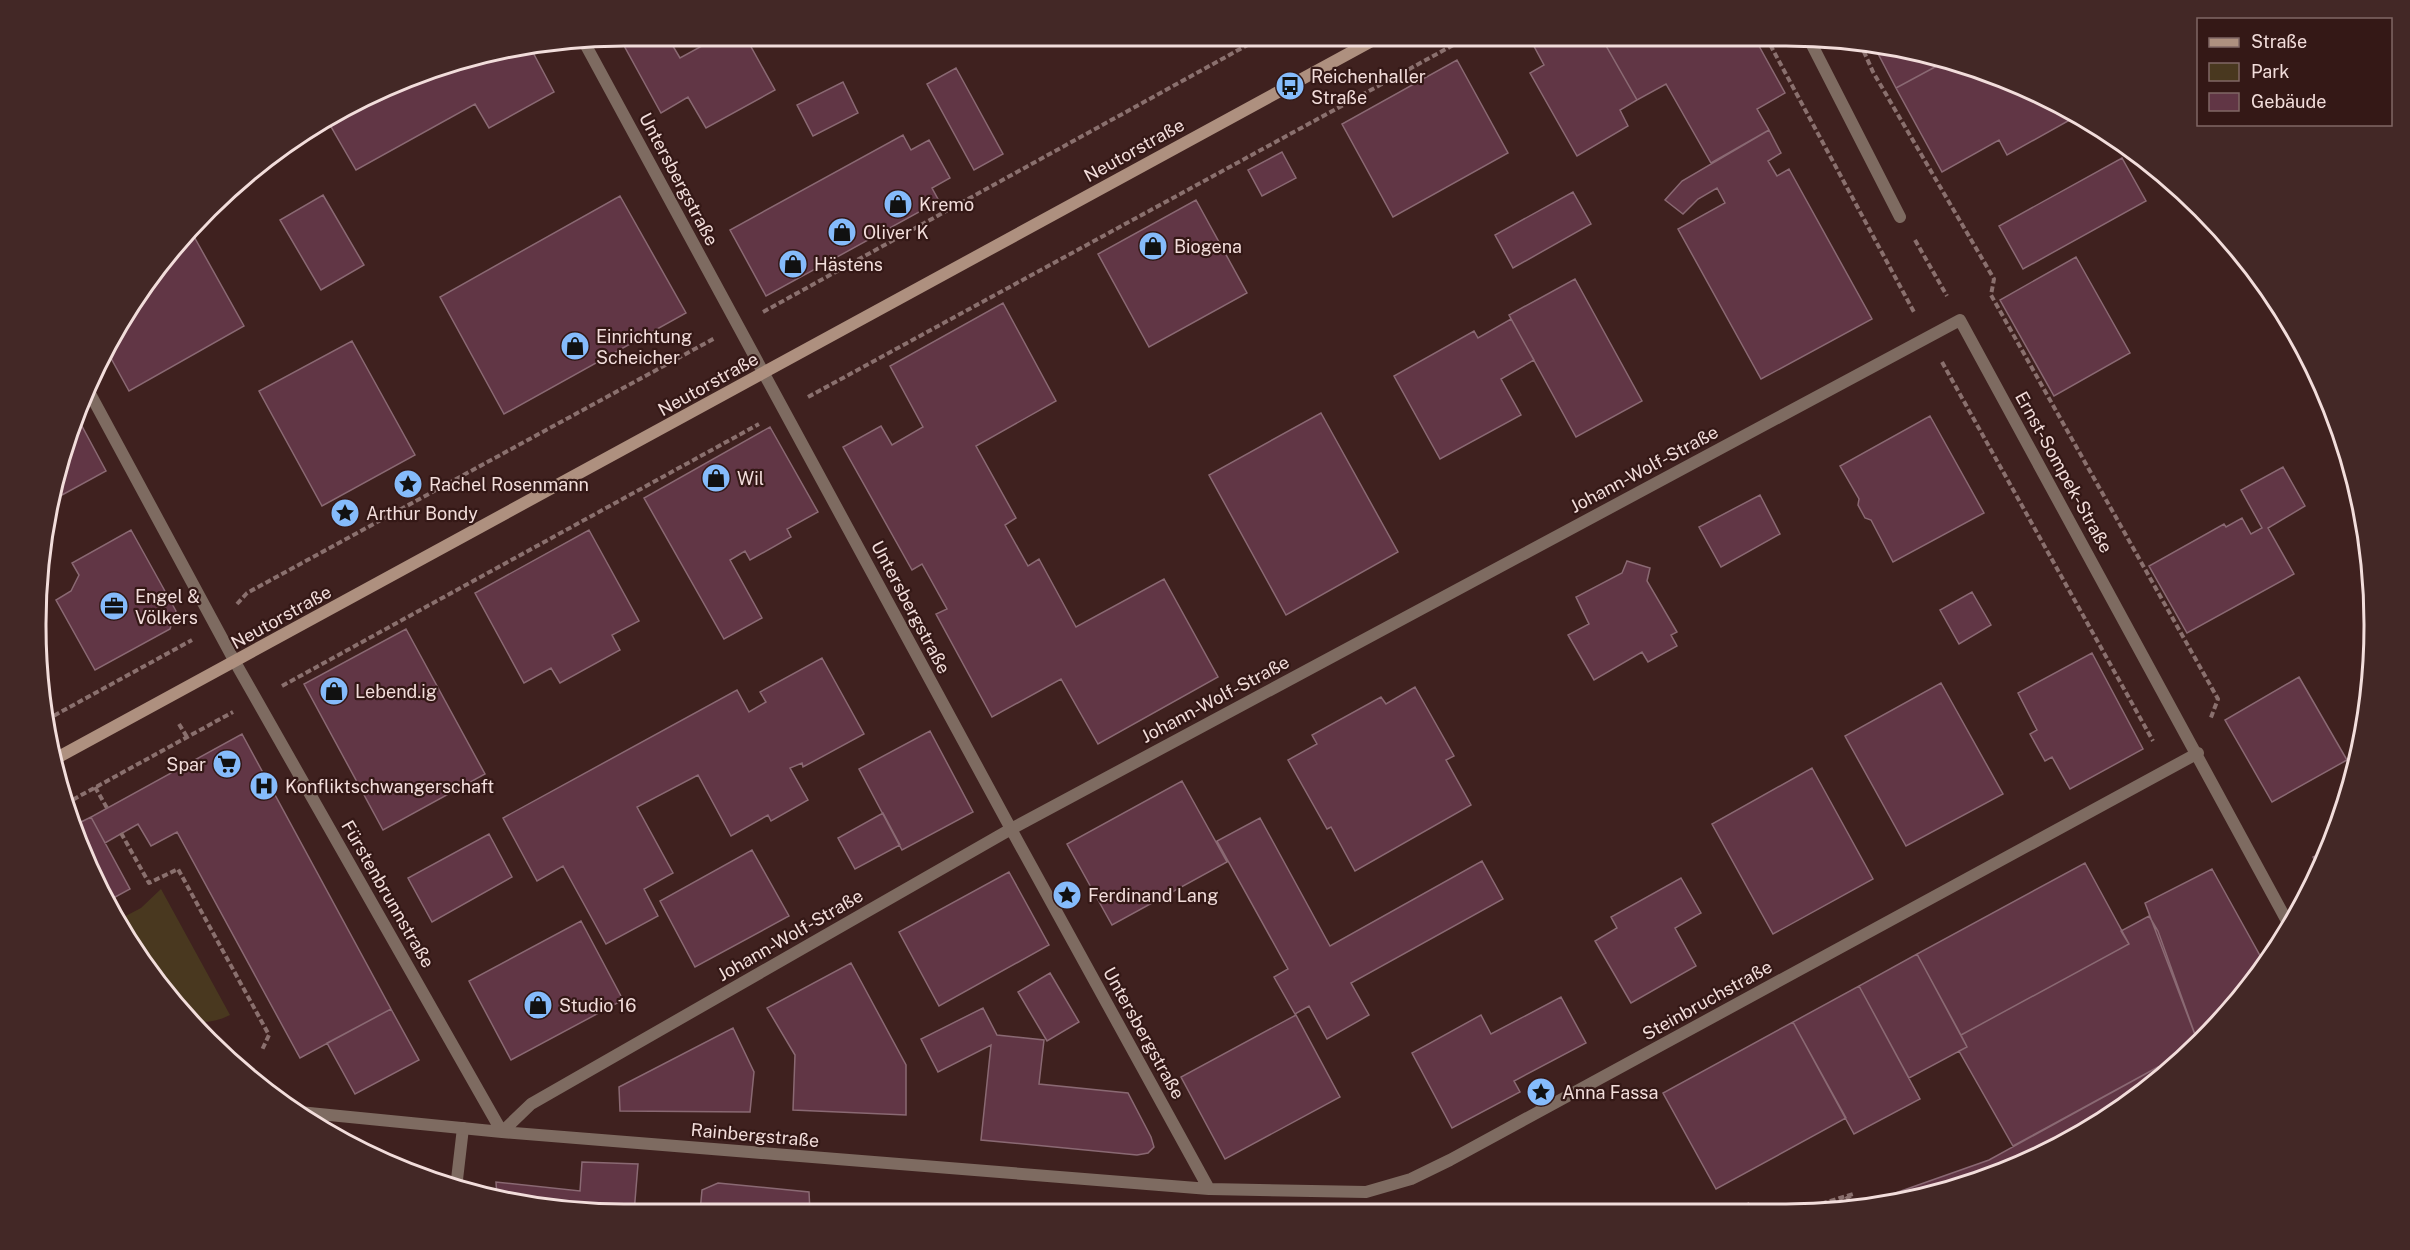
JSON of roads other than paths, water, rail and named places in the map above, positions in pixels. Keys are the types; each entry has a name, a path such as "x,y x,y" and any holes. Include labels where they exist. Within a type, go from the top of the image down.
{"street":[{"name":"Neutorstraße","path":"62,755 1362,46"},
{"path":"1813,47 1900,217"},
{"name":"Untersbergstraße","path":"587,48 1209,1189"},
{"name":"Johann-Wolf-Straße","path":"502,1132 531,1104 1011,829 1960,320"},
{"name":"Ernst-Sompek-Straße","path":"1960,320 2198,753 2285,916"},
{"name":"Fürstenbrunnstraße","path":"93,399 235,662 502,1132"},
{"name":"Steinbruchstraße","path":"1209,1189 1366,1192 1411,1179 2198,753"},
{"name":"Rainbergstraße","path":"316,1114 502,1132 1209,1189"},
{"path":"457,1179 463,1128"}],"place":[{"name":"Reichenhaller Straße","path":"1290,86"},
{"name":"Kremo","path":"898,204"},
{"name":"Oliver K","path":"842,232"},
{"name":"Biogena","path":"1153,246"},
{"name":"Hästens","path":"793,264"},
{"name":"Einrichtung Scheicher","path":"575,346"},
{"name":"Wil","path":"716,478"},
{"name":"Rachel Rosenmann","path":"408,484"},
{"name":"Arthur Bondy","path":"345,513"},
{"name":"Engel & Völkers","path":"114,606"},
{"name":"Lebend.ig","path":"334,691"},
{"name":"Spar","path":"227,764"},
{"name":"Konfliktschwangerschaft","path":"264,786"},
{"name":"Ferdinand Lang","path":"1067,895"},
{"name":"Studio 16","path":"538,1005"},
{"name":"Anna Fassa","path":"1541,1092"}]}
